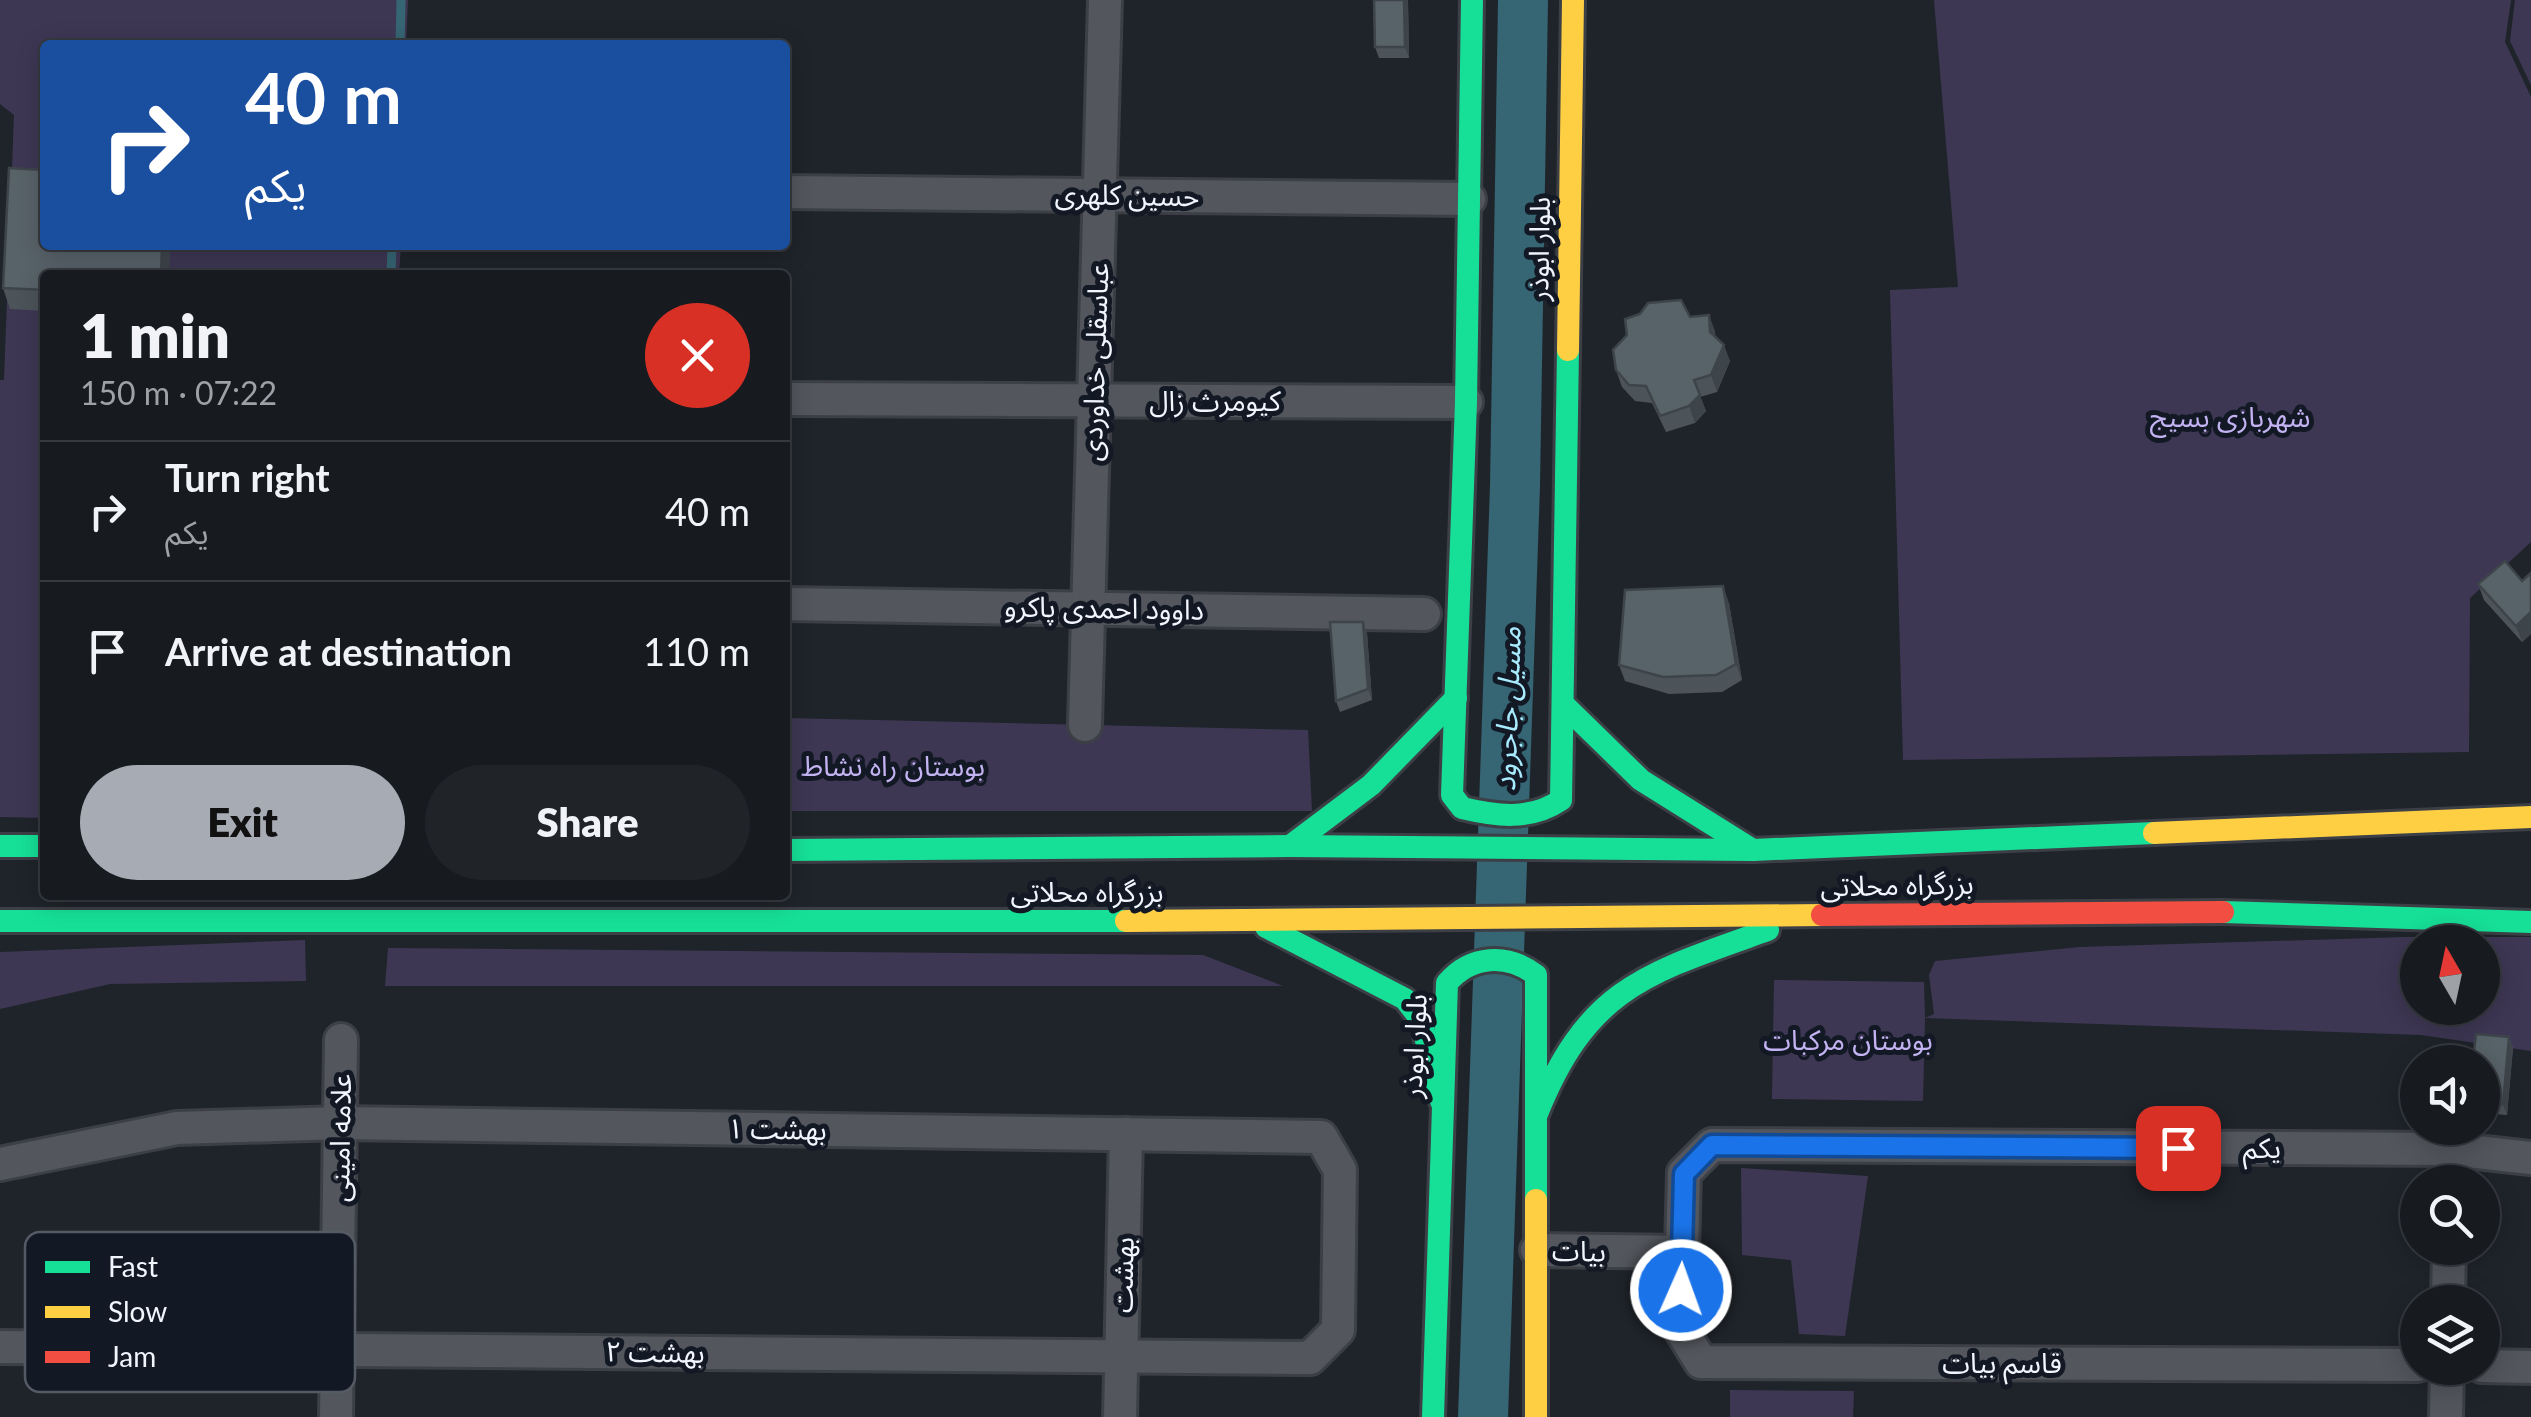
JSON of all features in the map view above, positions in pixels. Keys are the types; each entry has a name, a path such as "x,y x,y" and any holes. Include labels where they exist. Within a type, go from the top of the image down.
{"main road":[{"path":"1290,846 1371,786 1456,698 1466,402 1472,0"},
{"name":"بلوار ابوذر","path":"1456,698 1452,796 1462,808 1526,815 1550,810 1561,800 1572,0"},
{"path":"1563,704 1641,780 1753,850"},
{"name":"بزرگراه محلاتی","path":"790,850 1290,846 1753,850 2531,817"},
{"path":"2149,836 2186,849"},
{"path":"0,846 40,846"},
{"path":"2175,913 2200,898 2204,880"},
{"path":"506,924 532,900"},
{"path":"659,900 700,924"},
{"name":"بزرگراه محلاتی","path":"0,921 700,924 2175,913 2531,922"},
{"path":"1536,1114 1552,1067 1571,1037 1612,997 1660,970 1806,916"},
{"path":"1254,921 1405,999 1421,1020 1440,1101"},
{"name":"بلوار ابوذر","path":"1433,1417 1444,1003 1453,974 1478,961 1496,960 1521,963 1536,975 1536,1417"}],"street":[{"name":"عباسقلی خداوردی","path":"1085,724 1106,0"},
{"name":"حسین کلهری","path":"790,192 1469,199"},
{"name":"کیومرث زال","path":"790,399 1466,402"},
{"name":"داوود احمدی پاکرو","path":"790,604 1424,614"},
{"name":"علامه امینی","path":"339,1232 341,1040"},
{"name":"بهشت ۱","path":"0,1164 177,1128 340,1123 1321,1138 1340,1170 1338,1330 1310,1358"},
{"name":"بهشت","path":"1120,1417 1126,1134"},
{"name":"یکم","path":"1682,1252 1684,1174 1712,1145 2450,1149 2531,1158"},
{"path":"2450,1149 2450,1165"},
{"name":"بیات","path":"1537,1250 1682,1252"},
{"name":"قاسم بیات","path":"1682,1252 1680,1328 1702,1362 2400,1365"},
{"name":"بهشت ۲","path":"0,1347 25,1347"},
{"name":"بهشت ۲","path":"355,1348 1310,1358"},
{"path":"2500,1366 2531,1366"},
{"path":"2446,1417 2447,1385"},
{"name":"علامه امینی","path":"336,1392 336,1417"}],"green space":[{"path":"0,0 408,0 406,40 40,40 40,250 401,250 399,270 40,270 40,818 0,817 0,380 4,380 14,115 0,104"},
{"name":"شهربازی بسیج","path":"1934,0 2511,0 2505,42 2531,97 2531,542 2470,598 2469,752 1903,760 1890,290 1958,287"},
{"path":"2515,0 2531,0 2531,85 2510,41"},
{"name":"بوستان راه نشاط","path":"790,718 1308,730 1312,811 790,811"},
{"path":"2400,937 2400,1025 2500,1025 2500,937 2531,937 2531,1051 2421,1035 1925,1018 1934,1014 1929,975 1935,961 2080,947"},
{"path":"305,940 306,981 110,984 0,1009 0,952"},
{"path":"388,948 1203,955 1283,986 385,986"},
{"name":"بوستان مرکبات","path":"1774,980 1924,982 1923,1101 1772,1099"},
{"path":"1741,1168 1868,1176 1845,1336 1799,1334 1791,1260 1742,1255"},
{"path":"1730,1390 1854,1391 1853,1417 1730,1417"}],"building":[{"path":"1374,0 1404,0 1405,47 1375,47"},
{"path":"9,168 40,170 40,250 162,250 161,270 40,270 40,290 3,288"},
{"path":"1681,300 1690,317 1709,315 1710,332 1724,345 1711,375 1694,380 1700,395 1689,406 1660,416 1646,386 1629,385 1616,370 1613,350 1627,335 1625,319 1640,314 1648,303"},
{"path":"2505,561 2522,581 2531,573 2531,612 2516,626 2478,584"},
{"path":"1723,586 1736,664 1716,675 1663,677 1619,665 1625,590"},
{"path":"1330,622 1363,622 1368,689 1336,701"},
{"path":"2476,1034 2509,1037 2503,1104 2500,1045 2475,1045"}],"waterway":[{"path":"400,40 401,0"},
{"name":"مسیل جاجرود","path":"1483,1417 1515,486 1523,0"},
{"path":"391,270 392,250"}],"traffic: fast":[{"path":"1472,0 1466,402 1452,795 1462,808 1475,811 1525,814 1561,800 1568,350"},
{"path":"1290,846 1371,785 1456,698"},
{"path":"1563,704 1641,780 1753,850"},
{"path":"790,850 1290,846 1753,850 2154,833"},
{"path":"0,846 40,846"},
{"path":"2223,912 2531,922"},
{"path":"0,921 1126,921"},
{"path":"1266,927 1405,999 1421,1020 1441,1101"},
{"path":"1537,1114 1578,1038 1626,990 1688,959 1768,930"},
{"path":"1433,1417 1447,983 1478,962 1501,960 1536,975 1536,1200"}],"traffic: slow":[{"path":"1568,350 1573,0"},
{"path":"2154,833 2531,817"},
{"path":"1126,921 1822,915"},
{"path":"1536,1200 1536,1417"}],"traffic: jam":[{"path":"1822,915 2223,912"}],"route":[{"path":"1681,1290 1684,1174 1712,1145 2178,1148"}]}
